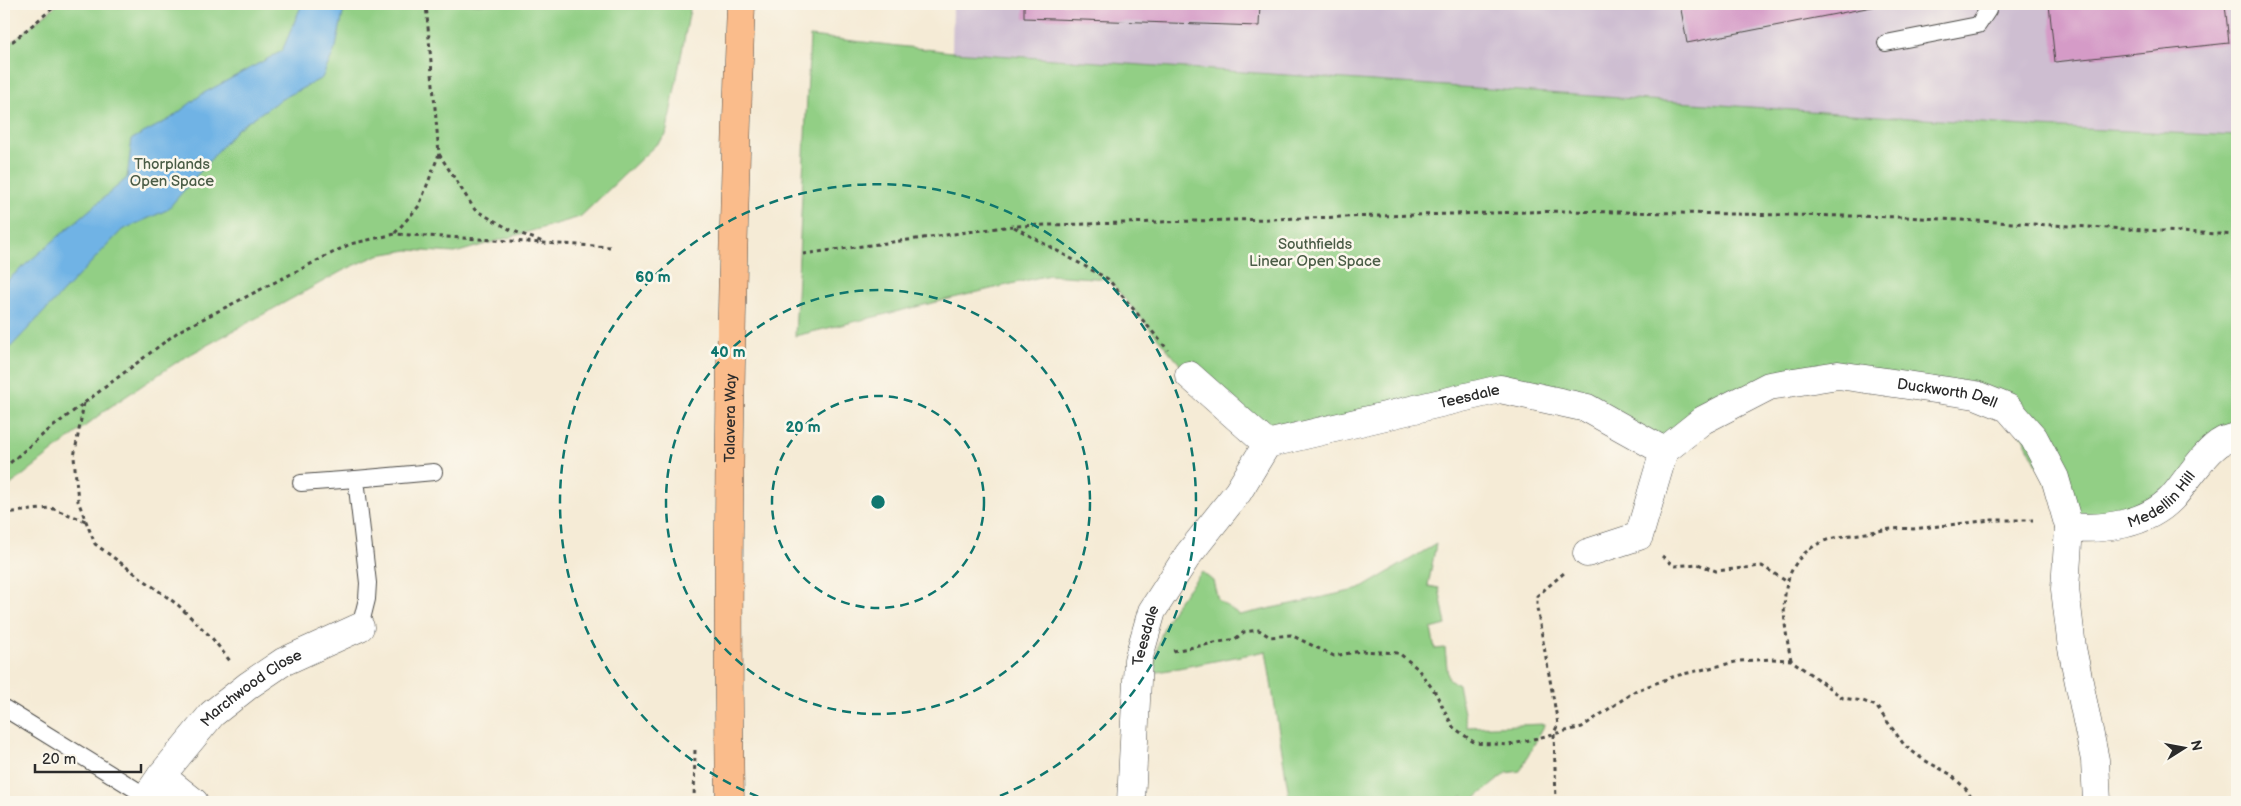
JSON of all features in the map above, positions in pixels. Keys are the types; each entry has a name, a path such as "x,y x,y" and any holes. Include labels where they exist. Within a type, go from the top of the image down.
{"main road":[{"name":"Talavera Way","path":"730,802 728,672 729,435 733,219 742,4"}],"street":[{"path":"1189,375 1267,444"},
{"name":"Duckworth Dell","path":"1664,451 1703,420 1769,386 1838,375 1976,395 2008,408 2034,438 2056,478 2068,523 2065,589 2072,648 2095,760 2098,802"},
{"name":"Teesdale","path":"1131,802 1139,657 1152,611 1188,555 1238,492 1267,444 1500,389 1587,408 1664,451"},
{"name":"Medellin Hill","path":"2068,523 2094,529 2141,520 2171,499 2198,464 2222,441 2237,437"},
{"path":"1587,553 1639,536 1664,451"},
{"name":"Marchwood Close","path":"150,791 212,714 249,684 283,662 360,627"},
{"path":"150,791 194,802"}],"lane":[{"path":"1886,42 1978,25 1988,10 1987,4"},
{"path":"301,483 434,472"},
{"path":"356,479 368,583 367,599 360,627"},
{"path":"4,708 150,791"}],"path":[{"path":"4,41 13,41 58,4"},
{"path":"395,234 419,206 439,154 426,4"},
{"path":"439,154 475,210 511,230 546,243"},
{"path":"803,254 1013,226 1563,211 1902,217 2237,235"},
{"path":"1013,226 1108,279 1189,375"},
{"path":"4,468 84,403 179,331 350,244 395,234 610,247"},
{"path":"84,403 74,457 78,501 95,544 178,605 212,638 249,684"},
{"path":"4,513 51,508 86,521"},
{"path":"1791,660 1784,596 1786,581 1801,558 1815,546 1834,538 1900,528 1992,520 2068,523"},
{"path":"1639,536 1674,566 1698,564 1716,571 1762,566 1786,581"},
{"path":"1556,802 1554,733 1558,724 1537,608 1537,596 1587,553"},
{"path":"1139,657 1235,639 1244,632 1259,630 1270,637 1291,635 1334,656 1360,651 1399,652 1417,668 1435,692 1453,727 1474,743 1509,745 1582,727 1635,691 1682,673 1740,661 1791,660 1843,698 1863,701 1876,706 1905,746 1924,760 1950,774 1966,789 1974,802"}],"shaded area":[{"path":"953,4 2237,4 2237,136 2040,127 952,52"}],"green space":[{"name":"Thorplands Open Space","path":"58,4 691,4 666,135 580,217 455,253 408,250 378,255 344,270 180,360 107,409 4,490 4,41 13,41"},
{"name":"Southfields Linear Open Space","path":"810,36 952,52 2040,127 2237,136 2237,437 2171,499 2069,527 2008,408 1838,375 1769,386 1664,451 1500,389 1267,444 1189,375 1108,279 1049,275 795,336"},
{"path":"1436,544 1428,586 1439,588 1446,625 1431,629 1435,649 1445,648 1448,678 1458,685 1467,727 1545,724 1520,771 1506,773 1471,802 1462,796 1456,802 1290,802 1266,651 1153,673 1164,626 1179,601 1202,572 1213,581 1218,600 1240,615 1360,589"}],"water":[{"path":"302,4 345,4 336,47 322,78 280,100 237,129 167,210 122,230 4,354 4,283 127,178 132,139 170,119 202,94 282,51"}],"building":[{"path":"1024,4 1260,4 1259,26 1024,18"},
{"path":"1680,4 1881,4 1882,5 1687,43"},
{"path":"2049,4 2225,4 2229,43 2055,62"}]}
